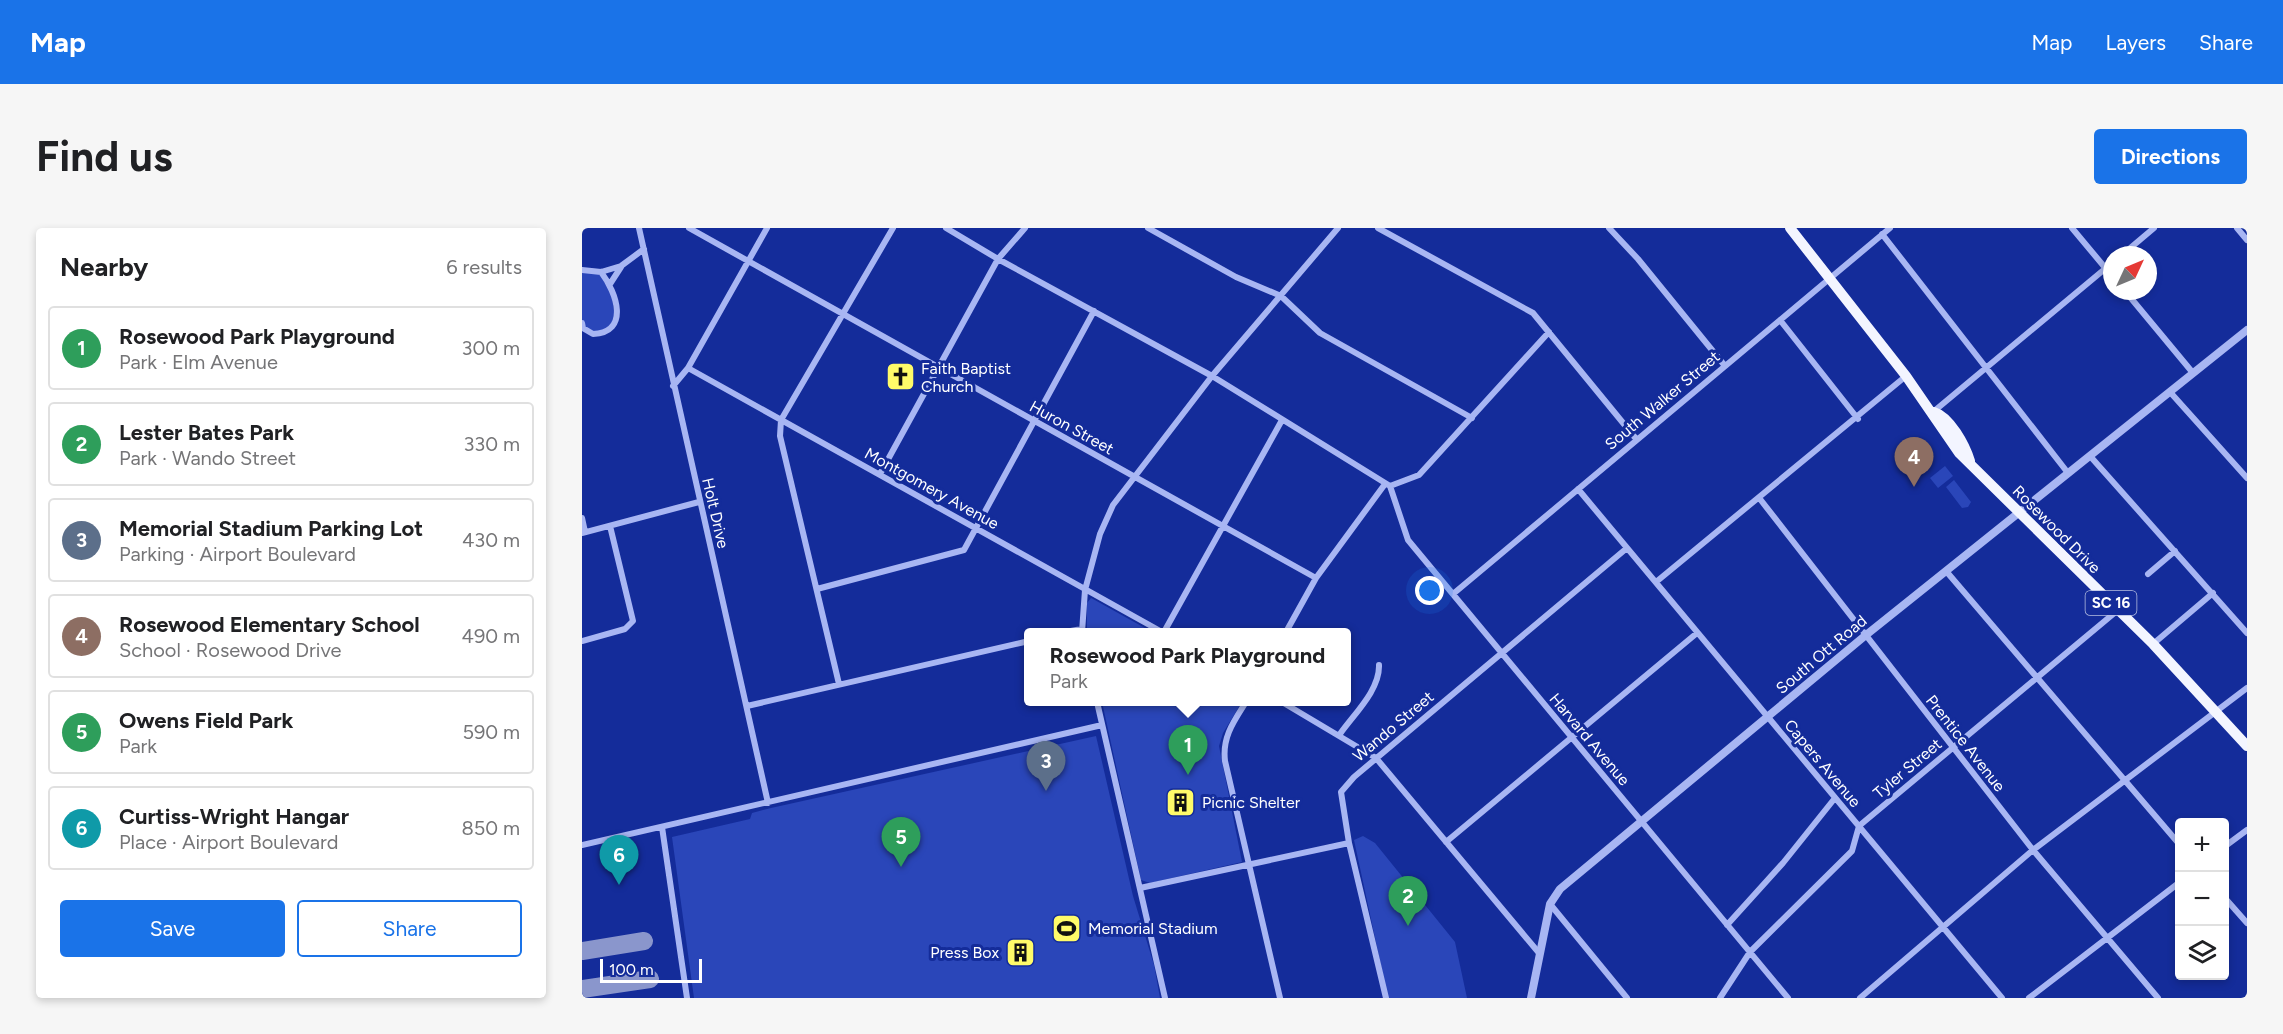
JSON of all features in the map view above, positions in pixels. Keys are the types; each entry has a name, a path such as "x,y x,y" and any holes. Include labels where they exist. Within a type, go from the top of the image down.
{"main road":[{"name":"Rosewood Drive","path":"1790,228 1933,412 1939,414 1962,441 1971,464 2153,644 2247,746"}],"street":[{"name":"Holt Drive","path":"639,228 768,803"},
{"name":"Huron Street","path":"689,228 1316,578"},
{"path":"673,386 688,368 767,228"},
{"path":"839,684 780,436 781,420 893,228"},
{"path":"946,228 998,259 1212,376 1388,485"},
{"path":"880,474 998,259 1025,228"},
{"path":"1148,228 1236,277 1281,296 1320,333 1472,418"},
{"path":"1082,628 1084,590 1100,534 1113,505 1212,376 1338,228"},
{"path":"1378,228 1533,313 1636,440"},
{"path":"1609,228 1638,259 1725,366"},
{"name":"South Walker Street","path":"1452,594 1890,228"},
{"path":"2072,228 2103,264"},
{"path":"2133,246 2154,228"},
{"path":"2237,228 2247,240"},
{"path":"1882,234 2068,473"},
{"path":"582,270 602,272 621,266 644,249"},
{"path":"610,284 621,266"},
{"path":"1933,412 2103,270"},
{"path":"582,324 593,334 609,331 616,325 617,307 610,284 602,272"},
{"path":"2132,300 2193,373"},
{"path":"817,589 964,550 1094,311"},
{"path":"1780,320 1858,418"},
{"name":"South Ott Road","path":"1531,998 1550,904 1560,889 1866,635 2247,330"},
{"path":"1289,628 1316,578 1388,485 1419,475 1550,332"},
{"name":"Montgomery Avenue","path":"688,368 1154,628"},
{"path":"1656,582 1760,499 1906,376"},
{"path":"2170,392 2247,478"},
{"path":"1166,628 1282,420"},
{"path":"2090,456 2247,633"},
{"name":"Harvard Avenue","path":"1388,485 1408,540 1788,998"},
{"name":"Capers Avenue","path":"1578,489 2002,998"},
{"name":"Prentice Avenue","path":"1760,499 2033,850 2108,936 2158,998"},
{"path":"582,518 584,532 699,502"},
{"path":"582,641 625,629 633,621 610,526"},
{"name":"Wando Street","path":"1386,998 1350,843 1341,792 1376,758 1627,548"},
{"path":"2148,574 2175,551"},
{"path":"1946,571 2034,678 2175,839"},
{"path":"2153,644 2213,593"},
{"name":"Tyler Street","path":"1859,826 2118,610"},
{"path":"1446,842 1698,633"},
{"path":"747,706 1024,642"},
{"path":"1340,734 1376,684 1380,675 1379,664"},
{"path":"1860,998 2033,850 2247,688"},
{"path":"1098,706 1165,998"},
{"path":"1244,706 1228,733 1224,753 1280,998"},
{"path":"1289,706 1340,734 1376,758 1539,953"},
{"path":"582,845 1102,725"},
{"path":"1727,925 1783,863 1835,798"},
{"path":"1720,998 1750,952 1852,851 1859,826"},
{"path":"662,827 687,998"},
{"path":"2229,844 2247,830"},
{"path":"1140,888 1350,843"},
{"path":"2029,998 2175,886"},
{"path":"2229,902 2247,922"},
{"path":"1550,904 1628,998"}],"shaded area":[{"path":"582,270 601,272 610,284 616,325 593,334 582,323"},
{"path":"1945,466 1953,476 1938,488 1930,478"},
{"path":"1954,480 1971,502 1968,507 1962,508 1946,487"},
{"path":"1091,598 1145,628 1087,628 1087,603"},
{"path":"1103,706 1240,706 1223,733 1219,746 1242,862 1150,883 1141,880"},
{"path":"1096,736 1133,896 1154,965 1160,998 694,998 672,837 750,819 752,813 771,808"},
{"path":"1363,836 1375,843 1455,942 1467,998 1388,998 1354,840"}],"taxiway":[{"path":"582,951 644,941"},
{"path":"582,989 650,979"}],"place":[{"name":"Faith Baptist Church","path":"900,377"},
{"name":"Rosewood Elementary School","path":"1914,487"},
{"name":"Rosewood Park Playground","path":"1188,775"},
{"name":"Memorial Stadium Parking Lot","path":"1046,791"},
{"name":"Picnic Shelter","path":"1181,802"},
{"name":"Owens Field Park","path":"901,867"},
{"name":"Curtiss-Wright Hangar","path":"619,885"},
{"name":"Lester Bates Park","path":"1408,926"},
{"name":"Memorial Stadium","path":"1067,928"},
{"name":"Press Box","path":"1020,952"}]}
